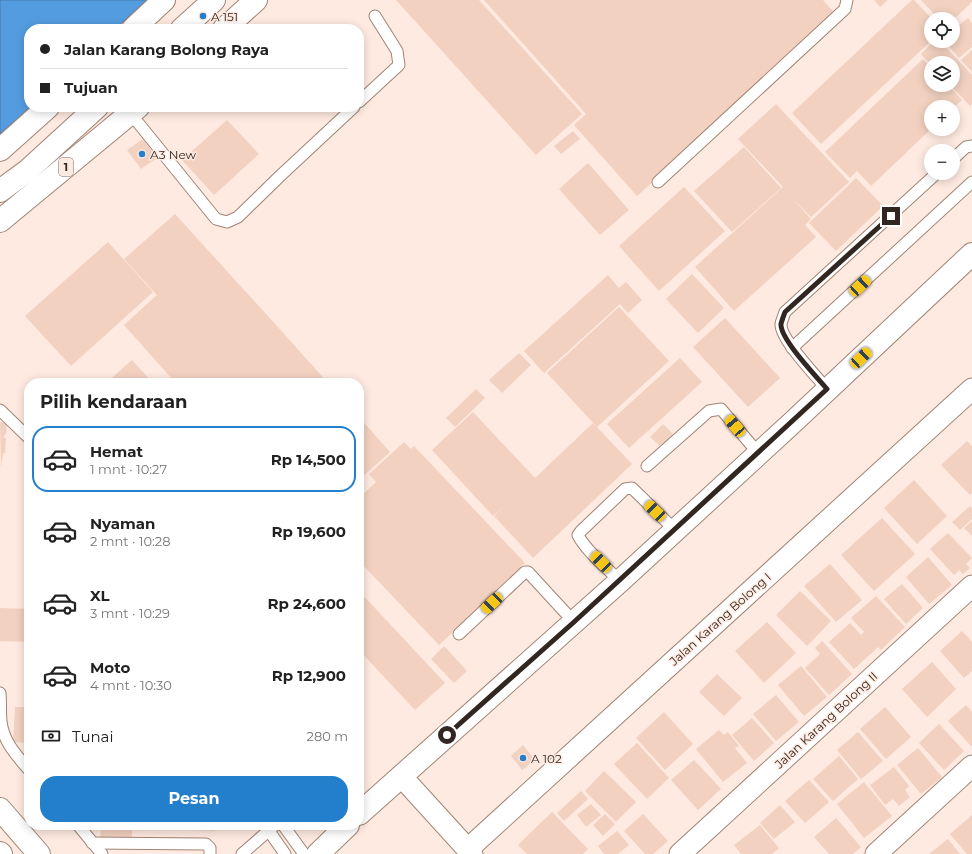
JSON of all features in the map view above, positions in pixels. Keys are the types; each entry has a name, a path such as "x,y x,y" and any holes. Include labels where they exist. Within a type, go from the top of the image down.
{"main road":[{"path":"138,24 164,0"},
{"path":"188,24 214,0"},
{"path":"230,24 256,0"},
{"path":"0,150 42,112"},
{"name":"1","path":"0,191 27,171 92,112"},
{"name":"1","path":"0,221 133,112"},
{"path":"364,809 620,581 972,254"},
{"path":"0,809 39,854"},
{"path":"318,854 343,830"}],"street":[{"name":"Jalan Karang Bolong I","path":"470,852 972,389"},
{"name":"Jalan Karang Bolong II","path":"680,854 972,586"},
{"path":"876,854 972,766"},
{"path":"401,776 470,852"}],"lane":[{"path":"658,182 846,9 847,0"},
{"path":"364,97 399,65 397,51 375,16"},
{"path":"136,112 216,219 227,222 238,217 349,112"},
{"path":"960,153 966,147 972,146"},
{"path":"827,389 792,348 781,324 785,312 929,180"},
{"path":"792,348 972,182"},
{"path":"647,466 709,411 715,409 721,409 758,453"},
{"path":"0,410 24,433"},
{"path":"620,581 592,553 578,536 580,532 625,489 632,488 675,530"},
{"path":"459,634 524,572 528,572 574,622"},
{"path":"0,693 3,734 12,751 24,764"},
{"path":"82,830 102,854"},
{"path":"242,854 270,830"},
{"path":"273,830 285,854"},
{"path":"287,830 304,854"},
{"path":"92,843 206,844 210,848 210,854"},
{"path":"254,845 260,854"}],"water":[{"path":"0,0 147,0 121,24 24,24 24,112 0,134"}],"building":[{"path":"396,0 479,0 582,114 536,155"},
{"path":"484,0 823,0 837,16 637,196 574,125 586,114"},
{"path":"874,0 888,0 880,7"},
{"path":"912,0 914,0 925,12 924,12 924,48 821,144 792,113"},
{"path":"921,0 972,0 972,2 960,13 960,12 932,12"},
{"path":"968,18 972,23 972,47 960,57 950,48 960,48 960,24"},
{"path":"927,48 947,48 954,56 924,56 924,57 921,54"},
{"path":"972,50 972,72 961,60"},
{"path":"923,59 924,92 955,92 962,100 960,102 960,100 924,100 924,136 871,186 857,171 850,178 825,152"},
{"path":"960,62 972,75 972,104 970,106 957,92 960,92"},
{"path":"776,104 849,182 811,217 793,199 811,219 805,225 816,237 734,311 695,267 783,187 738,139"},
{"path":"227,120 259,154 214,195 182,160"},
{"path":"573,131 580,139 561,154 554,146"},
{"name":"A3 New","path":"143,139 157,158 141,169 127,150"},
{"path":"744,147 781,188 732,232 694,191"},
{"path":"588,163 629,210 600,235 559,189"},
{"path":"856,178 883,206 836,251 809,223"},
{"path":"684,187 725,231 659,291 619,246"},
{"path":"175,214 324,378 171,378 124,325 157,295 124,259"},
{"path":"108,242 153,292 71,366 25,316"},
{"path":"692,274 724,308 698,333 666,299"},
{"path":"608,275 619,288 626,282 642,300 628,313 620,304 544,373 524,351"},
{"path":"619,307 669,361 597,427 547,373"},
{"path":"725,318 780,378 748,407 693,347"},
{"path":"519,353 531,365 502,393 489,380"},
{"path":"680,358 702,382 629,448 607,424"},
{"path":"132,360 148,378 112,378"},
{"path":"476,389 485,398 455,427 446,418"},
{"path":"473,412 535,478 593,423 632,464 533,558 494,516 504,506 493,516 432,450"},
{"path":"0,422 7,423 4,438 6,438 5,453 3,453 1,468"},
{"path":"364,423 390,452 364,475"},
{"path":"663,424 673,434 660,446 650,437"},
{"path":"967,441 972,446 972,493 970,495 941,465"},
{"path":"404,442 411,449 414,446 525,563 439,645 364,566 364,493 376,482 369,474"},
{"path":"914,480 947,516 917,544 884,508"},
{"path":"970,506 972,508 972,519 960,530 952,522"},
{"path":"882,518 915,554 874,591 841,555"},
{"path":"972,521 972,536 964,528"},
{"path":"948,533 972,558 966,564 970,568 963,574 959,570 954,575 930,549"},
{"path":"928,557 952,585 929,604 906,577"},
{"path":"830,564 862,600 836,622 804,586"},
{"path":"902,584 923,608 906,624 884,599"},
{"path":"800,591 831,621 807,646 776,615"},
{"path":"364,596 445,683 415,710 364,655"},
{"path":"876,596 905,627 881,650 878,647 854,669 829,642 850,623 861,635 864,632 851,618"},
{"path":"0,608 24,609 24,642 0,641"},
{"path":"767,622 796,653 764,683 735,651"},
{"path":"962,631 972,642 972,671 964,678 940,651"},
{"path":"822,641 852,674 829,695 805,668 820,654 815,648"},
{"path":"444,646 467,671 454,683 431,659"},
{"path":"932,662 956,689 927,717 902,689"},
{"path":"801,666 827,697 804,716 778,685"},
{"path":"717,674 742,698 724,716 699,692"},
{"path":"776,695 799,722 776,741 753,714"},
{"path":"966,705 972,712 971,746 948,721"},
{"path":"15,707 24,707 24,743 13,742"},
{"path":"885,707 911,737 886,759 860,729"},
{"path":"664,712 693,744 665,770 636,738"},
{"path":"752,718 774,743 754,761 732,735"},
{"path":"939,724 964,751 944,770 919,743"},
{"path":"719,730 724,735 728,732 739,746 735,748 747,763 723,782 696,749"},
{"path":"858,732 883,761 861,779 837,750"},
{"path":"637,743 669,778 647,799 614,764"},
{"name":"A 102","path":"523,745 535,760 522,770 511,756"},
{"path":"918,748 942,777 921,794 897,765"},
{"path":"839,756 858,779 833,801 813,779"},
{"path":"694,760 721,789 698,810 671,780"},
{"path":"894,767 909,786 905,790 910,797 899,806 893,799 885,805 870,785"},
{"path":"604,771 636,802 616,822 585,791"},
{"path":"809,780 829,802 805,823 785,801"},
{"path":"864,782 892,816 864,838 837,804"},
{"path":"581,791 588,799 564,821 557,813"},
{"path":"591,804 601,815 586,827 577,815"},
{"path":"780,805 795,822 774,839 760,823"},
{"path":"552,812 588,849 583,854 527,854 518,845"},
{"path":"605,814 615,824 603,836 593,825"},
{"path":"643,814 668,841 653,854 645,854 624,831"},
{"path":"972,815 972,854 967,854 950,834"},
{"path":"836,818 861,847 853,854 829,854 814,837"},
{"path":"760,825 779,848 772,854 741,854 734,845"},
{"path":"101,830 132,830 132,842 100,840"},
{"path":"617,831 629,845 618,854 604,854 598,846"},
{"path":"948,839 960,854 929,854"}],"place":[{"name":"A 151","path":"203,16"},
{"name":"A3 New","path":"142,154"},
{"name":"A 102","path":"523,758"}],"route":[{"path":"447,735 620,581 827,389 792,348 781,324 785,312 891,216"}]}
